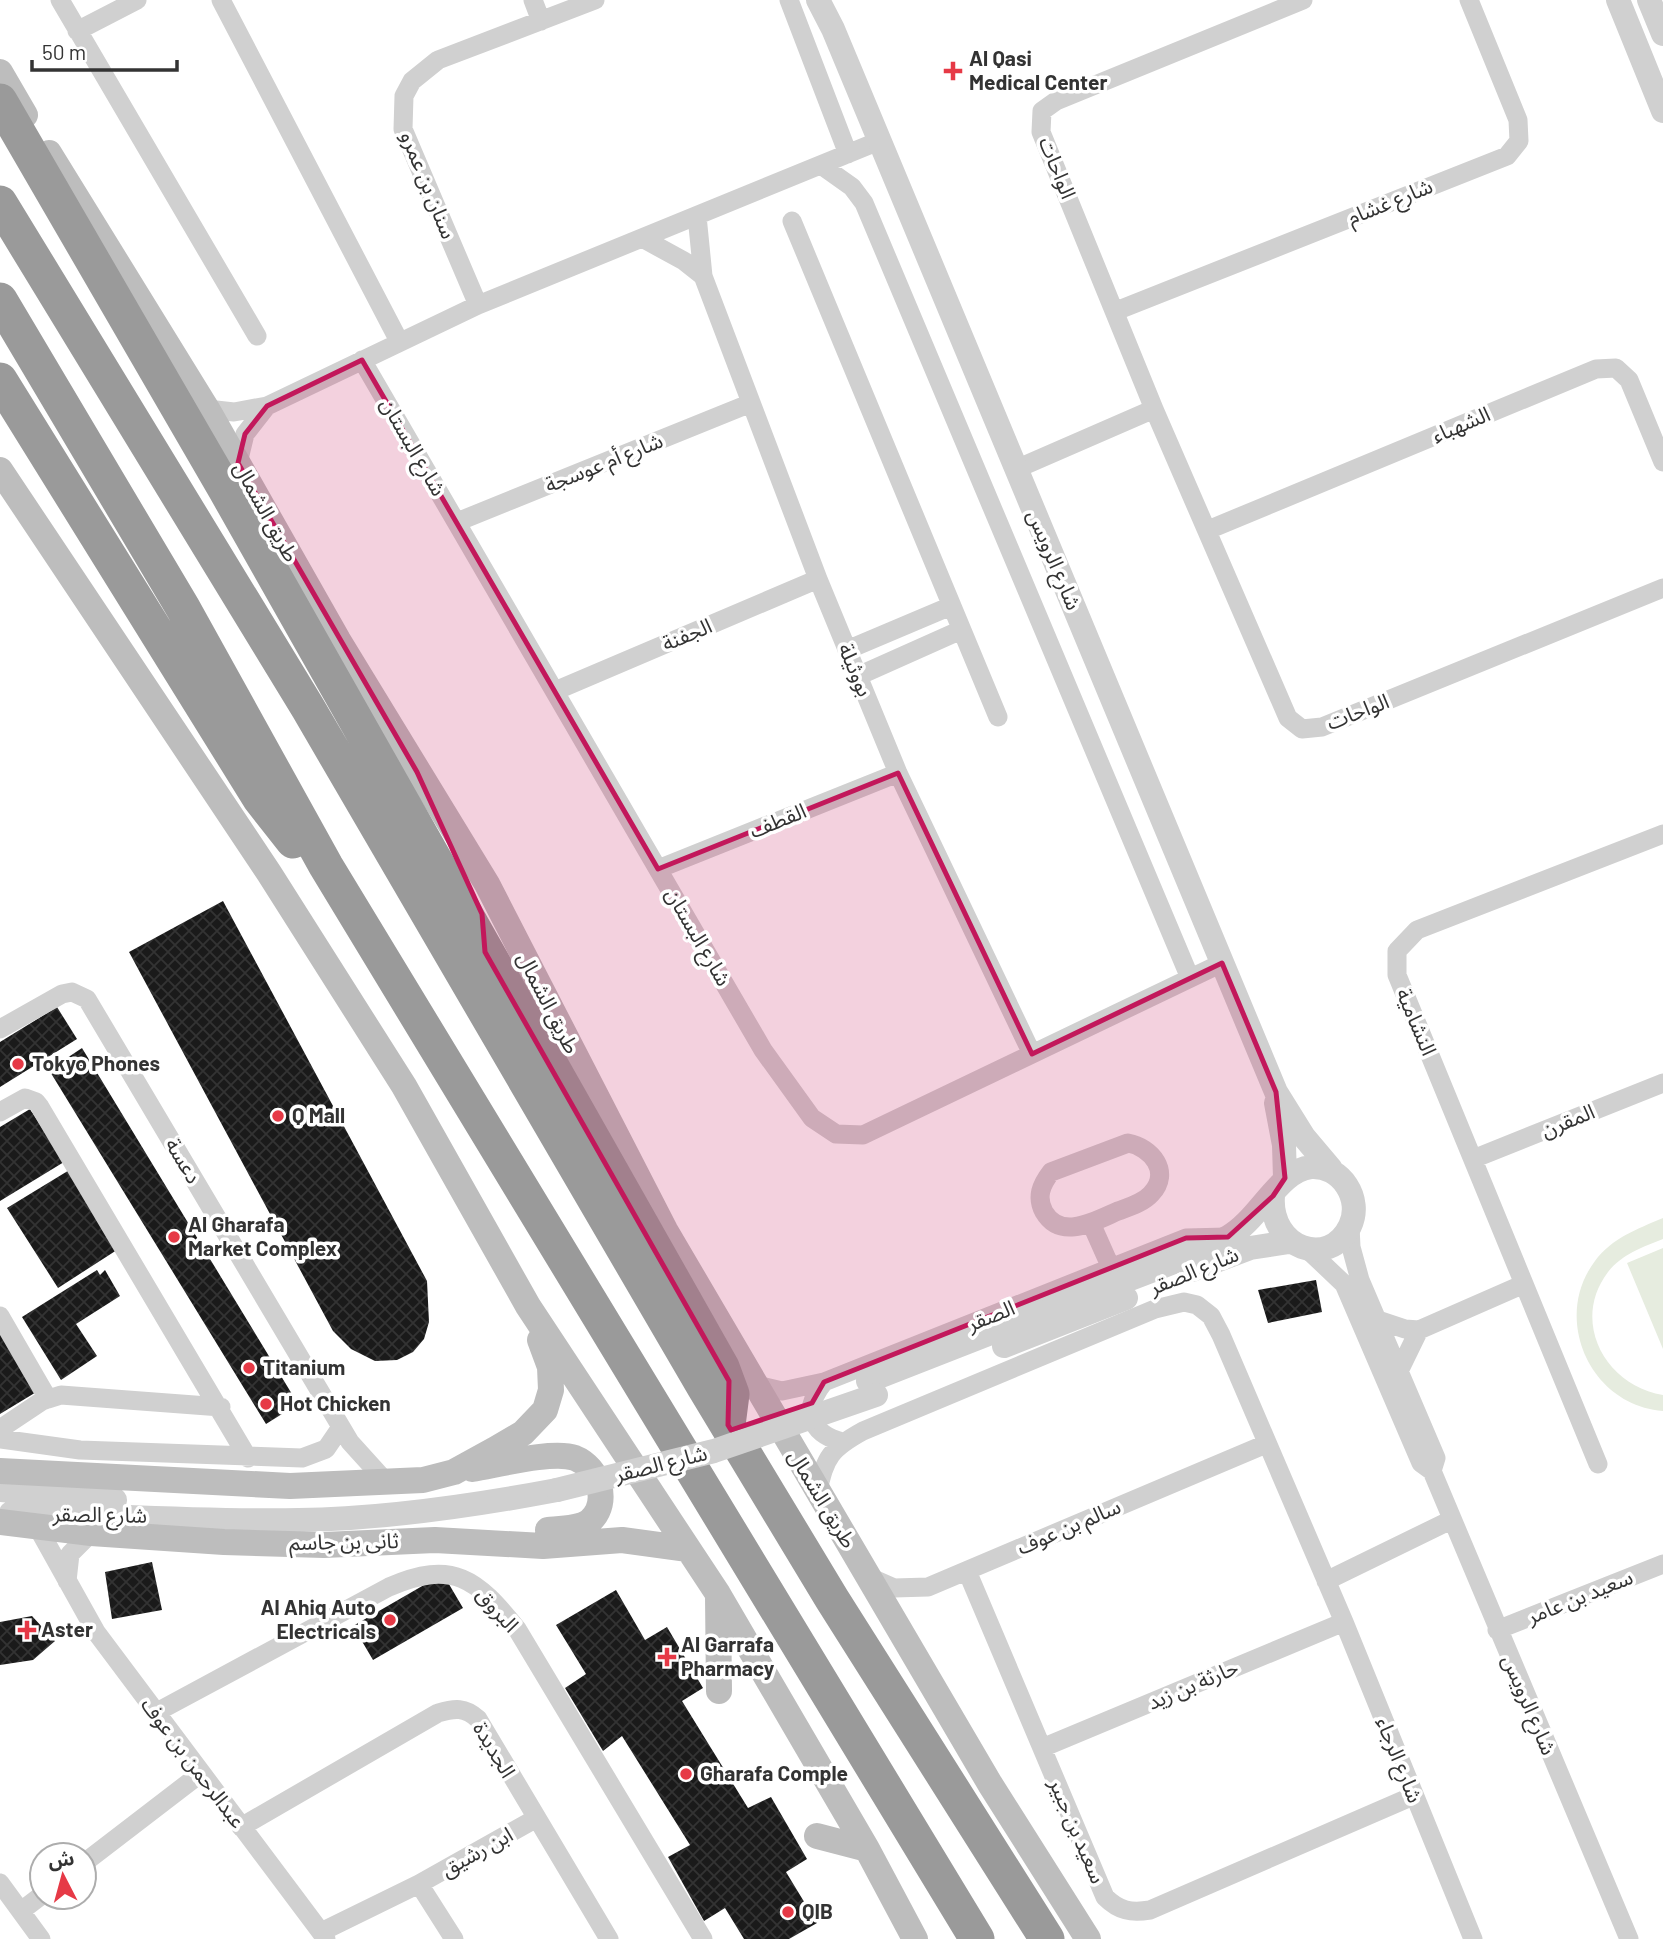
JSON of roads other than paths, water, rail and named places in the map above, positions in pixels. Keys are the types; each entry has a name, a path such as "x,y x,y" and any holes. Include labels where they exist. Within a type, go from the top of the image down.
{"highway":[{"path":"0,101 232,501 729,1381 732,1408 728,1425"},
{"name":"طريق الشمال","path":"0,204 308,708 832,1600 1047,1939"},
{"path":"0,300 176,596 326,866 977,1939"},
{"path":"0,380 260,799 291,839 326,866"},
{"path":"1013,1886 1062,1939"}],"main road":[{"name":"طريق الشمال","path":"0,72 207,409 417,772 487,884 665,1230 990,1784 1088,1939"},
{"path":"0,470 53,553"},
{"path":"0,491 87,598 269,873 396,1074 528,1306 718,1594 867,1849 915,1939"},
{"path":"417,772 482,914 485,952"},
{"path":"454,1472 523,1433 545,1410 551,1390 550,1367 528,1306"},
{"path":"0,1471 249,1485 388,1484 557,1456 573,1457 587,1465 597,1477 601,1492 598,1508 590,1521 578,1526 435,1540"},
{"path":"0,1458 30,1472"},
{"name":"ثانى بن جاسم","path":"0,1522 91,1533 324,1545 435,1540 543,1546 622,1540 688,1549"},
{"path":"718,1594 719,1691"},
{"path":"817,1836 867,1849"},
{"path":"950,1898 963,1939"}],"street":[{"path":"60,0 257,336"},
{"path":"77,31 137,0"},
{"path":"221,0 399,341"},
{"path":"533,0 541,21"},
{"name":"سنان بن عمرو","path":"478,305 403,129 404,96 412,81 438,60 596,0"},
{"path":"789,0 849,153"},
{"name":"شارع الرويس","path":"818,0 833,29 1276,1092 1304,1137 1331,1169"},
{"name":"شارع الرويس","path":"832,0 833,29"},
{"name":"الواحات","path":"1303,0 1056,101 1042,111 1041,132 1154,409 1287,718 1302,729 1322,727 1663,588"},
{"name":"شارع غشام","path":"1116,312 1507,156 1519,141 1518,120 1469,0"},
{"path":"1618,0 1663,111"},
{"path":"1650,0 1663,33"},
{"path":"207,409 234,412 267,406 478,305 879,141"},
{"path":"821,165 852,187 864,203 1190,978"},
{"name":"بووثيلة","path":"697,216 703,276 818,579 898,773 1032,1054"},
{"path":"792,220 998,717"},
{"path":"642,238 674,255 703,276"},
{"name":"شارع البستان","path":"362,360 763,1050 812,1118 836,1134 863,1135 1222,962"},
{"name":"الشهباء","path":"1208,530 1596,369 1616,368 1629,380 1663,462"},
{"name":"شارع أم عوسجة","path":"457,522 751,403"},
{"path":"239,463 245,434 267,406"},
{"path":"1016,469 1154,409"},
{"name":"الجفنة","path":"555,691 818,579"},
{"path":"847,650 951,606"},
{"path":"858,676 961,630"},
{"name":"القطف","path":"658,869 898,773"},
{"name":"النشامية","path":"1598,1464 1396,975 1397,951 1417,930 1663,834"},
{"name":"دعسة","path":"0,1029 62,994 78,993 90,1004 341,1427 358,1454 388,1484"},
{"name":"المقرن","path":"1473,1159 1663,1083"},
{"name":"شارع الرويس","path":"1276,1092 1284,1145 1279,1187"},
{"path":"0,1112 25,1098 40,1107 221,1407 248,1458"},
{"path":"1128,1143 1142,1146 1153,1154 1158,1167 1158,1180 1152,1193 1142,1201 1091,1223 1069,1228 1057,1225 1047,1217 1040,1194 1051,1172 1128,1143"},
{"path":"1305,1168 1331,1169 1351,1193 1354,1210 1350,1226 1351,1247 1357,1271 1436,1458 1432,1471 1421,1463 1344,1284 1278,1229 1272,1213 1279,1187 1305,1168"},
{"name":"شارع الصقر","path":"0,1490 214,1505 296,1505 554,1483 714,1451 872,1388 1228,1237 1242,1227 1279,1187"},
{"path":"1091,1223 1111,1268"},
{"path":"1297,1245 1324,1248 1339,1240 1350,1226"},
{"name":"الصقر","path":"753,1384 782,1391 824,1382 1186,1238 1228,1237"},
{"name":"شارع الصقر","path":"872,1388 1234,1254 1297,1245"},
{"path":"1378,1320 1405,1329 1419,1330 1524,1284"},
{"name":"شارع الرجاء","path":"842,1442 1112,1325 1184,1302 1197,1305 1211,1315 1344,1622 1472,1939"},
{"path":"0,1316 48,1399"},
{"path":"1399,1371 1419,1330"},
{"path":"824,1382 813,1395 810,1411 815,1426 827,1438 842,1442"},
{"path":"0,1429 48,1399 69,1395 221,1407"},
{"path":"0,1439 80,1450 248,1458 311,1457 326,1449 341,1427"},
{"path":"818,1492 827,1457 842,1442"},
{"name":"سالم بن عوف","path":"869,1577 894,1587 928,1587 1266,1444"},
{"name":"شارع الرويس","path":"1432,1471 1629,1939"},
{"name":"شارع الصقر","path":"0,1513 255,1520 341,1519 496,1502 554,1483"},
{"path":"1326,1581 1451,1520"},
{"name":"عبدالرحمن بن عوف","path":"38,1528 96,1632 323,1936"},
{"path":"68,1583 70,1554 91,1533"},
{"name":"سعيد بن عامر","path":"1497,1630 1663,1564"},
{"name":"البروق","path":"155,1713 389,1587 425,1574 463,1578 480,1587 517,1629 703,1939"},
{"name":"سعيد بن جبير","path":"959,1574 1042,1748 1105,1897 1125,1911 1150,1910 1413,1796"},
{"name":"حارثة بن زيد","path":"1042,1748 1344,1622"},
{"name":"الجديدة","path":"241,1827 438,1713 453,1709 469,1710 478,1719 535,1819 609,1939"},
{"path":"98,1852 200,1774"},
{"name":"ابن رشيق","path":"323,1936 535,1819"},
{"path":"0,1883 41,1939"},
{"name":"ابن رشيق","path":"419,1884 454,1939"},
{"path":"21,1911 28,1906"}],"place":[{"name":"Al Qasi Medical Center","path":"953,71"},
{"name":"Tokyo Phones","path":"18,1064"},
{"name":"Q Mall","path":"278,1116"},
{"name":"Al Gharafa Market Complex","path":"174,1237"},
{"name":"Titanium","path":"249,1368"},
{"name":"Hot Chicken","path":"266,1404"},
{"name":"Al Ahiq Auto Electricals","path":"390,1620"},
{"name":"Aster","path":"27,1630"},
{"name":"Al Garrafa Pharmacy","path":"667,1657"},
{"name":"Gharafa Comple","path":"686,1774"},
{"name":"QIB","path":"788,1912"}]}
